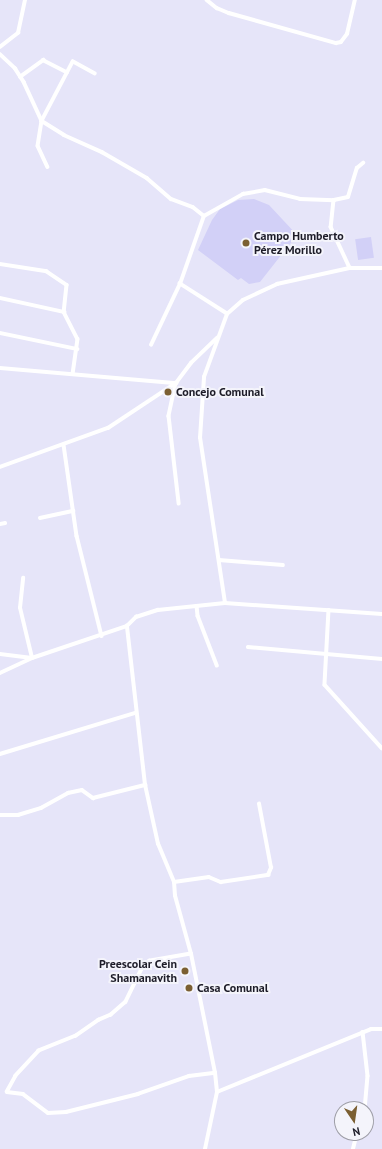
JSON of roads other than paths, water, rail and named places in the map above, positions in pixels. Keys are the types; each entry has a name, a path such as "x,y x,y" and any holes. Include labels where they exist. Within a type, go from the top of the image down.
{"street":[{"path":"0,47 18,33 25,0"},
{"path":"207,0 217,8 229,13 336,43 341,42 347,34 355,0"},
{"path":"0,54 20,77 42,121 64,135 102,152 147,178 171,199 193,207 204,216"},
{"path":"20,77 42,60 67,72"},
{"path":"48,167 38,146 42,121 73,62 95,74"},
{"path":"152,345 180,284 204,216 243,194 265,190 300,199 334,200 348,197 357,168 363,163"},
{"path":"334,200 332,227 350,268"},
{"path":"0,264 46,271 67,285 64,312 78,339 73,374"},
{"path":"225,603 220,560 200,438 204,377 227,314 243,300 277,284 350,268 382,268"},
{"path":"180,284 227,314"},
{"path":"0,298 64,312"},
{"path":"0,333 77,350"},
{"path":"0,467 108,428 176,383 191,363 218,337"},
{"path":"0,368 176,383"},
{"path":"176,383 169,416 178,503"},
{"path":"64,445 73,511 102,636"},
{"path":"40,518 73,511"},
{"path":"220,560 282,566"},
{"path":"23,578 20,608 32,658"},
{"path":"0,673 32,658 102,636 127,626 136,617 158,610 225,603 382,614"},
{"path":"197,606 198,616 217,665"},
{"path":"329,610 325,685 382,748"},
{"path":"127,626 135,713 145,785 158,844 174,882 175,896 190,954 215,1073 217,1092 205,1149"},
{"path":"248,647 326,655 382,658"},
{"path":"0,654 32,658"},
{"path":"0,754 135,713"},
{"path":"0,815 18,815 41,808 68,793 82,790 93,798 145,785"},
{"path":"174,882 208,877 221,882 268,875 271,868 259,804"},
{"path":"190,954 150,961 142,969 126,1002 111,1015 99,1020 76,1036 39,1051 16,1076 7,1092 9,1094 23,1094 48,1112 66,1112 138,1094 189,1076 215,1073"},
{"path":"217,1092 363,1032 382,1029"},
{"path":"363,1032 368,1076 366,1101"}],"place":[{"name":"Campo Humberto Pérez Morillo","path":"246,243"},
{"name":"Concejo Comunal","path":"168,392"},
{"name":"Preescolar Cein Shamanavith","path":"185,971"},
{"name":"Casa Comunal","path":"189,988"}]}
